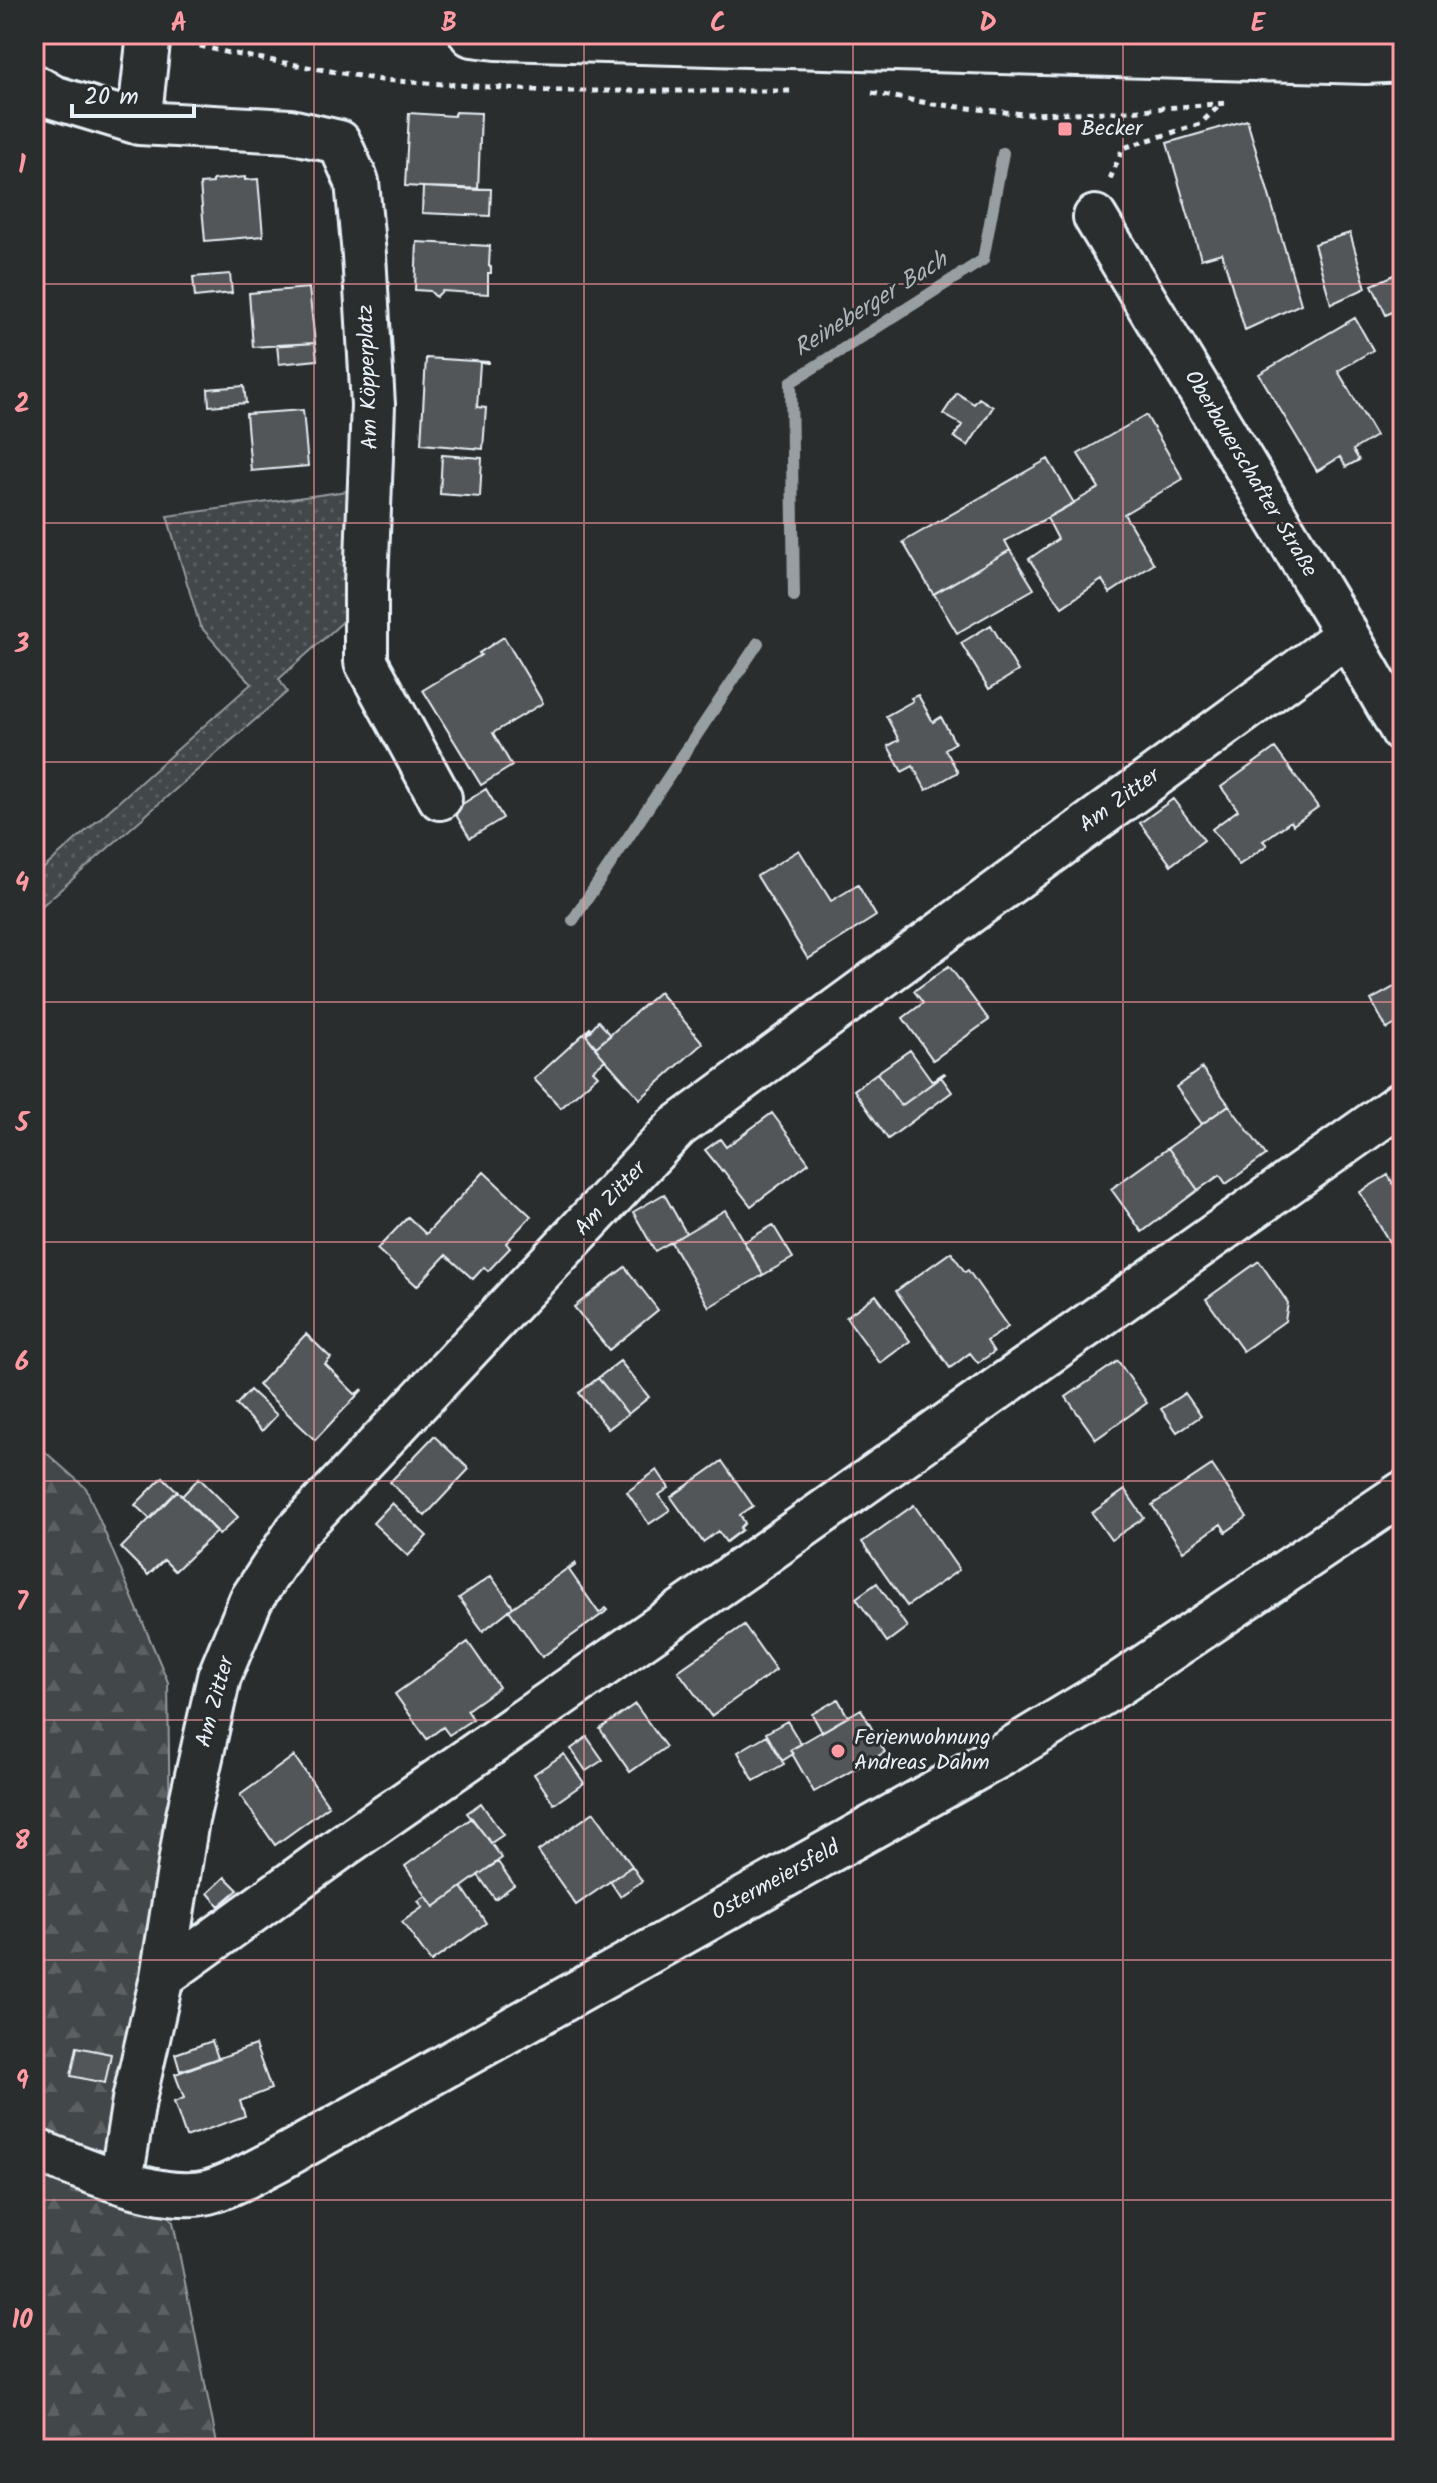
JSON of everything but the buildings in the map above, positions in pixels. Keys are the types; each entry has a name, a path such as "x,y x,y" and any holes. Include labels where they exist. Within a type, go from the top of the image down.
{"main road":[{"path":"472,34 1366,61 1403,59"}],"street":[{"path":"139,123 149,34"},
{"name":"Am Köpperplatz","path":"34,86 53,97 139,123 290,131 339,142 357,182 373,405 366,662 440,798"},
{"name":"Oberbauerschafter Straße","path":"1095,217 1403,732"},
{"name":"Am Zitter","path":"121,2181 134,2100 162,1977 187,1820 219,1677 251,1600 296,1532 677,1127 1347,635"},
{"path":"162,1977 343,1846 747,1566 1403,1102"},
{"name":"Ostermeiersfeld","path":"34,2150 121,2181 176,2195 209,2192 276,2161 1001,1755 1117,1685 1403,1493"}],"path":[{"path":"1095,217 1123,148 1200,124 1221,104"}],"green space":[{"path":"362,489 357,609 279,679 287,692 36,911 34,877 251,684 200,626 167,516"},
{"path":"34,1442 86,1488 168,1682 170,1838 119,2103 148,2187 173,2222 218,2449 34,2449"}],"waterway":[{"name":"Reineberger Bach","path":"794,596 791,382 983,260 1003,153"},
{"name":"Reineberger Bach","path":"573,920 758,643"}],"place":[{"name":"Becker","path":"1065,129"},
{"name":"Ferienwohnung Andreas Dahm","path":"838,1751"}]}
